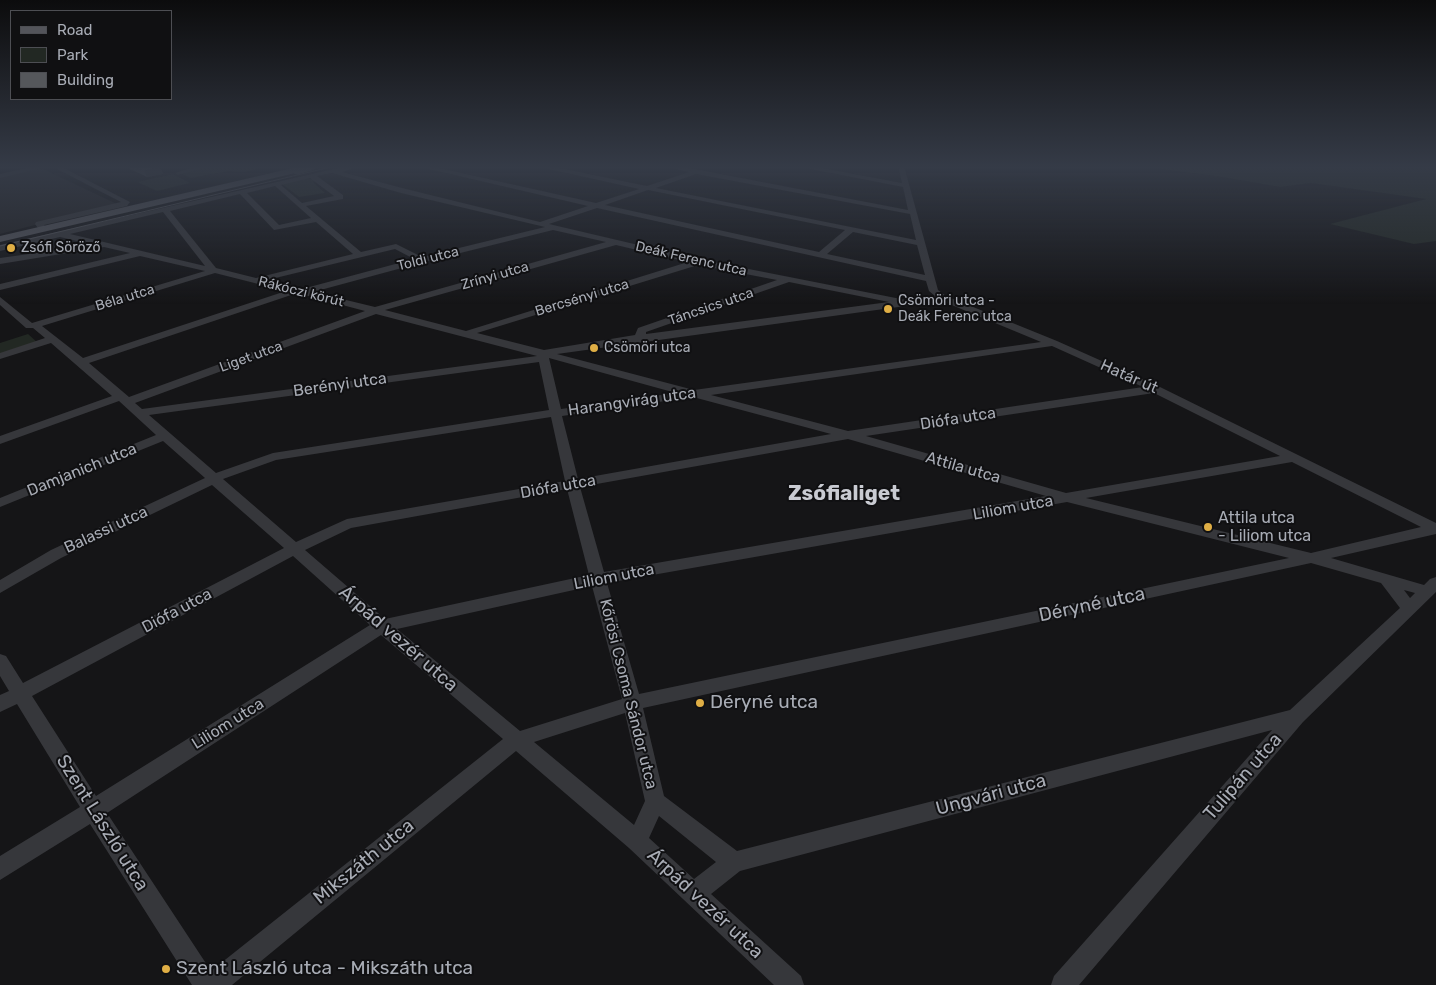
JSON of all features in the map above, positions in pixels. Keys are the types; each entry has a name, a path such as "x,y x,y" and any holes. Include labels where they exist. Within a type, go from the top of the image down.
{"main road":[{"path":"0,240 43,229 130,212"}],"street":[{"path":"43,229 39,224 90,212"},
{"path":"0,248 140,212"},
{"path":"170,212 214,271"},
{"path":"261,212 277,228 319,219"},
{"path":"310,212 359,255"},
{"name":"Deák Ferenc utca","path":"492,212 698,262 907,303"},
{"path":"542,224 577,212"},
{"path":"623,212 930,278"},
{"path":"766,212 920,244"},
{"path":"908,212 914,213 920,244 934,291 943,298"},
{"name":"Toldi utca","path":"81,362 298,292 556,227"},
{"path":"821,254 850,229"},
{"name":"Rákóczi körút","path":"59,234 255,280 465,334 542,356"},
{"name":"Zrínyi utca","path":"374,311 617,242"},
{"path":"0,261 108,245"},
{"path":"255,280 396,246 421,260"},
{"path":"0,287 140,253"},
{"name":"Bercsényi utca","path":"465,334 698,262"},
{"name":"Béla utca","path":"35,325 214,271"},
{"name":"Táncsics utca","path":"639,338 642,330 787,280"},
{"path":"542,356 639,338 943,298"},
{"name":"Határ út","path":"943,298 1053,343 1156,389 1435,529"},
{"name":"Árpád vezér utca","path":"0,300 30,326 35,325 54,339 382,626 636,841 792,985"},
{"name":"Liget utca","path":"128,404 374,311"},
{"path":"0,356 54,339"},
{"name":"Harangvirág utca","path":"215,478 273,457 556,413 1053,343"},
{"name":"Berényi utca","path":"128,404 542,356"},
{"name":"Attila utca","path":"542,356 848,436 1067,498 1311,558 1386,579 1431,587"},
{"name":"Kőrösi Csoma Sándor utca","path":"542,356 572,484 632,703 655,801 636,841"},
{"name":"Diófa utca","path":"0,704 295,549 347,524 848,436 1156,389"},
{"path":"0,440 128,404"},
{"name":"Damjanich utca","path":"0,503 164,436"},
{"name":"Liliom utca","path":"0,869 382,626 598,579 1293,458"},
{"name":"Balassi utca","path":"0,587 56,554 215,478"},
{"name":"Déryné utca","path":"516,740 632,703 1311,558 1435,529"},
{"path":"1386,579 1409,608"},
{"name":"Tulipán utca","path":"1063,985 1296,716 1431,587"},
{"name":"Szent László utca","path":"0,661 92,810 206,985"},
{"name":"Ungvári utca","path":"694,893 734,862 1296,716"},
{"name":"Mikszáth utca","path":"213,985 516,740"},
{"name":"Kőrösi Csoma Sándor utca","path":"655,801 734,862"}],"shaded area":[{"path":"0,212 86,212 0,234"}],"green space":[{"path":"1376,212 1436,212 1436,241 1414,244 1330,224"},
{"path":"28,334 38,343 0,354 0,343"}],"tram line":[{"path":"0,246 143,212"}],"place":[{"name":"Zsófi Söröző","path":"11,248"},
{"name":"Csömöri utca - Deák Ferenc utca","path":"888,309"},
{"name":"Csömöri utca","path":"594,348"},
{"name":"Attila utca - Liliom utca","path":"1208,527"},
{"name":"Déryné utca","path":"700,703"},
{"name":"Szent László utca - Mikszáth utca","path":"166,969"}],"district":[{"name":"Zsófialiget","path":"844,494"}]}
